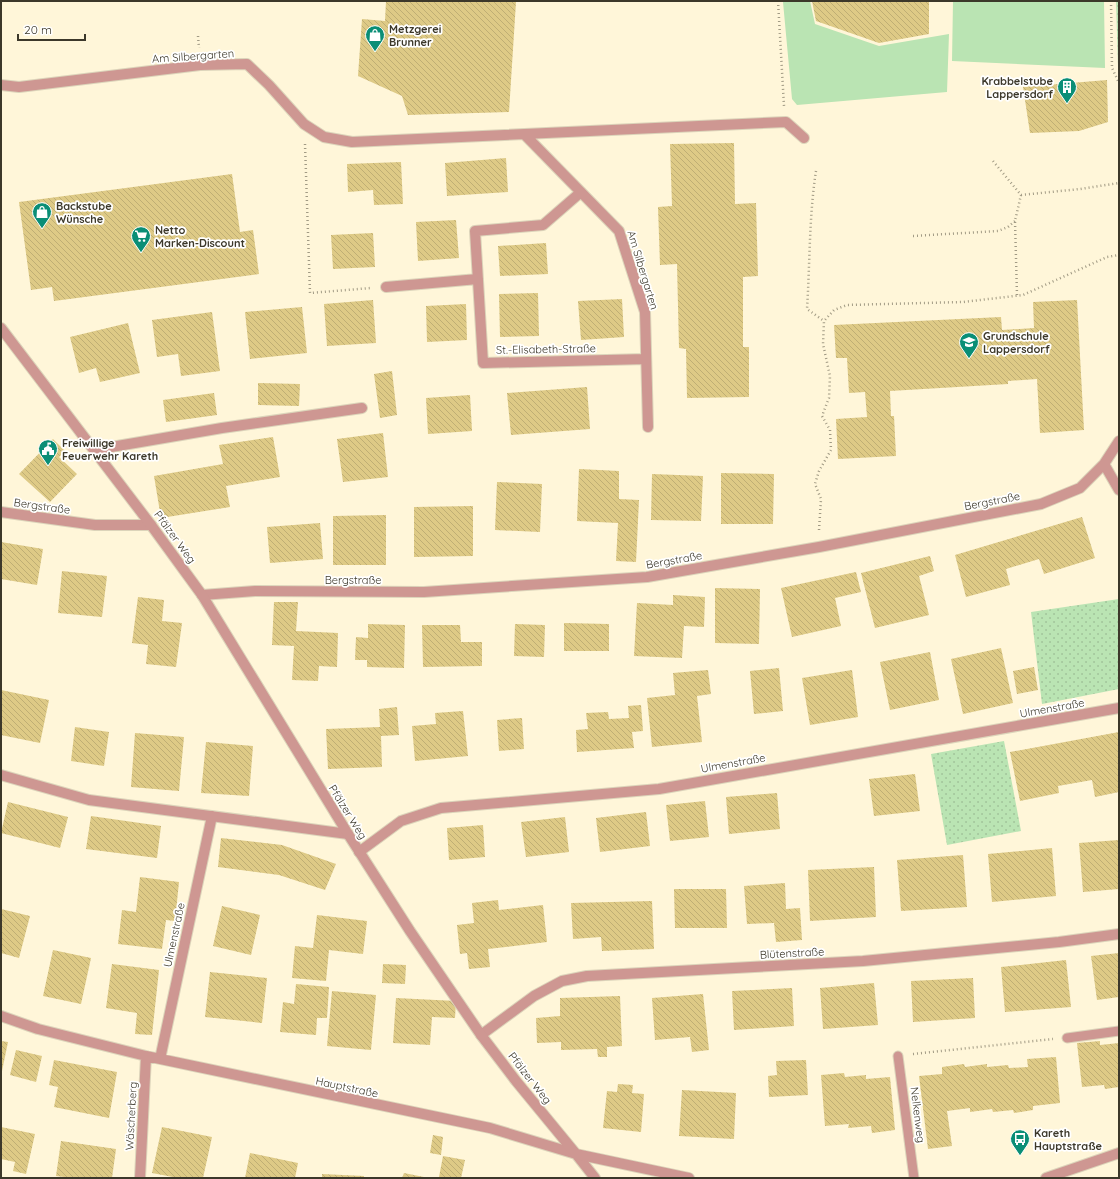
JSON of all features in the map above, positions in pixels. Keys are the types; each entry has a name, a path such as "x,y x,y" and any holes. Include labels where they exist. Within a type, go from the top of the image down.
{"street":[{"name":"Am Silbergarten","path":"1,85 19,87 200,65 247,64 269,85 304,124 324,137 352,142 786,122"},
{"path":"786,122 804,138"},
{"name":"Am Silbergarten","path":"525,135 619,231 645,312 648,427"},
{"name":"St.-Elisabeth-Straße","path":"581,192 543,225 475,231 483,363 646,360"},
{"path":"386,287 478,279"},
{"name":"Pfälzer Weg","path":"1,328 152,525 202,595 359,852 410,931 481,1035 516,1081 595,1178"},
{"path":"94,450 222,428 362,408"},
{"name":"Bergstraße","path":"202,595 255,591 424,592 647,577 818,547 1041,504 1080,488 1104,464 1119,441"},
{"path":"1104,464 1119,490"},
{"name":"Bergstraße","path":"1,512 94,525 152,525"},
{"name":"Ulmenstraße","path":"359,852 401,821 441,808 659,789 1119,708"},
{"path":"1,775 89,800 348,834"},
{"name":"Ulmenstraße","path":"160,1059 212,816"},
{"name":"Blütenstraße","path":"481,1035 534,996 562,981 587,976 863,961 1059,942 1119,934"},
{"name":"Hauptstraße","path":"1,1016 38,1029 146,1056 490,1128 576,1154 689,1178"},
{"name":"Wäscherberg","path":"140,1178 146,1056"},
{"path":"1046,1178 1119,1153"}],"lane":[{"path":"1067,1038 1119,1032"},
{"name":"Nelkenweg","path":"898,1056 914,1178"}],"path":[{"path":"778,1 786,122"},
{"path":"1111,1 1112,68 1119,83"},
{"path":"304,124 310,293 386,287"},
{"path":"993,162 1021,195"},
{"path":"816,171 811,201 812,220 807,309 824,321"},
{"path":"1021,195 1080,189 1119,182"},
{"path":"1017,295 1015,221 1021,195"},
{"path":"913,236 998,231 1008,227 1015,221"},
{"path":"818,547 821,499 815,484 819,471 831,450 830,430 822,416 829,398 830,376 823,344 824,321 834,310 847,305 963,302 1023,295 1107,257 1119,255"},
{"path":"898,1056 1067,1038"}],"green space":[{"path":"810,1 815,24 879,46 949,34 947,92 797,105 792,99 783,2"},
{"path":"953,1 1104,1 1105,68 952,61"},
{"path":"1116,1 1119,1 1119,70 1118,67"},
{"path":"1119,599 1119,689 1042,704 1031,612"},
{"path":"1004,741 1021,831 947,845 931,754"}],"building":[{"path":"386,1 516,2 509,112 408,115 402,96 358,76 362,19 385,21"},
{"path":"812,1 929,1 929,34 879,43 816,21"},
{"name":"Krabbelstube Lappersdorf","path":"1107,80 1108,122 1079,131 1030,133 1023,87"},
{"path":"734,143 735,204 756,203 758,276 743,277 743,347 749,347 749,397 687,398 686,349 679,348 677,264 660,265 658,207 672,206 670,144"},
{"path":"506,158 508,192 447,196 445,163"},
{"path":"401,162 403,204 374,205 373,190 348,192 347,164"},
{"name":"Netto Marken-Discount","path":"232,174 240,232 253,230 259,274 54,301 52,287 31,290 19,202"},
{"path":"456,220 459,258 418,261 416,222"},
{"path":"373,233 375,267 333,269 331,235"},
{"path":"546,243 548,274 500,276 498,246"},
{"path":"538,293 539,336 500,337 499,294"},
{"path":"622,299 624,337 581,340 578,301"},
{"path":"373,300 376,343 327,346 324,304"},
{"name":"Grundschule Lappersdorf","path":"1077,300 1084,430 1040,433 1037,379 1008,381 1008,384 890,391 891,416 894,416 896,456 838,459 836,419 867,417 865,392 849,393 847,358 836,358 834,325 1001,317 1002,330 1034,328 1033,302"},
{"path":"466,304 467,340 427,342 426,306"},
{"path":"302,307 307,353 250,359 245,312"},
{"path":"212,312 220,371 181,376 178,354 157,357 152,320"},
{"path":"128,323 140,373 100,382 96,368 79,373 70,337"},
{"path":"392,371 397,415 380,418 374,374"},
{"path":"258,383 300,384 299,406 258,405"},
{"path":"587,387 590,429 511,435 507,393"},
{"path":"214,393 217,415 166,422 163,400"},
{"path":"470,395 472,431 428,434 426,398"},
{"path":"383,433 388,477 343,482 337,439"},
{"path":"273,437 280,477 226,486 230,507 161,518 154,476 223,464 219,445"},
{"name":"Freiwillige Feuerwehr Kareth","path":"53,439 65,451 59,457 77,474 50,502 19,474"},
{"path":"579,469 619,471 619,499 639,500 636,562 616,561 618,523 577,521"},
{"path":"721,473 774,474 773,524 721,524"},
{"path":"652,474 703,476 701,521 651,520"},
{"path":"497,482 542,484 540,532 495,530"},
{"path":"473,506 473,556 414,557 414,507"},
{"path":"386,515 386,565 333,565 333,516"},
{"path":"1082,517 1095,558 1044,574 1039,559 1006,569 1010,585 966,597 955,555"},
{"path":"320,523 323,559 270,563 267,527"},
{"path":"1,542 43,549 37,585 1,579"},
{"path":"930,556 934,571 919,576 929,615 875,628 861,573"},
{"path":"62,571 107,576 102,617 58,613"},
{"path":"856,572 861,592 835,598 841,626 792,637 781,588"},
{"path":"715,588 760,589 759,644 715,643"},
{"path":"673,595 705,597 704,627 684,626 682,658 634,656 637,603 673,605"},
{"path":"138,597 164,600 162,621 182,623 176,667 146,664 148,645 132,643"},
{"path":"274,602 298,602 296,631 338,633 337,667 319,666 318,681 292,680 294,646 272,645"},
{"path":"564,623 609,624 609,651 564,651"},
{"path":"368,624 405,625 404,668 367,667 367,660 355,660 356,637 368,638"},
{"path":"515,624 545,625 544,657 514,656"},
{"path":"422,625 460,625 461,642 482,642 482,666 423,667"},
{"path":"1001,648 1013,703 963,714 951,659"},
{"path":"930,652 939,700 890,710 880,662"},
{"path":"1034,667 1038,690 1017,694 1013,671"},
{"path":"779,668 783,711 754,714 750,671"},
{"path":"708,670 711,694 697,696 702,742 652,747 647,698 675,695 673,673"},
{"path":"852,670 858,717 810,725 802,678"},
{"path":"1,690 49,700 40,743 1,735"},
{"path":"641,705 643,731 632,732 634,748 577,752 576,730 588,729 586,713 608,712 609,719 629,718 628,706"},
{"path":"397,707 399,735 381,736 382,767 328,769 326,729 380,727 379,709"},
{"path":"463,711 468,756 415,761 412,726 436,724 435,713"},
{"path":"522,718 524,749 499,751 497,720"},
{"path":"75,727 109,732 104,766 71,761"},
{"path":"1119,732 1119,792 1095,797 1092,780 1058,786 1059,793 1020,801 1010,752"},
{"path":"135,733 184,737 179,791 131,787"},
{"path":"206,742 253,746 249,796 201,793"},
{"path":"915,774 920,811 874,816 869,779"},
{"path":"777,793 780,829 729,834 726,797"},
{"path":"705,801 709,837 670,841 666,805"},
{"path":"8,802 68,817 60,848 1,833"},
{"path":"646,812 650,846 600,852 596,818"},
{"path":"91,816 161,826 157,858 86,849"},
{"path":"565,817 569,852 526,857 521,822"},
{"path":"483,825 485,857 449,860 447,828"},
{"path":"221,838 282,845 336,864 325,890 279,875 218,867"},
{"path":"1119,840 1119,889 1083,892 1079,843"},
{"path":"1052,848 1056,896 992,902 988,854"},
{"path":"963,855 967,907 901,911 897,860"},
{"path":"874,867 876,917 810,921 808,870"},
{"path":"140,877 179,882 175,921 166,920 162,949 118,944 122,910 136,912"},
{"path":"785,883 786,909 800,908 802,940 776,942 774,923 747,924 744,886"},
{"path":"674,889 726,889 727,928 675,928"},
{"path":"498,900 499,910 543,905 547,942 488,949 490,967 469,969 467,953 460,954 457,925 474,923 472,903"},
{"path":"652,901 654,949 602,951 601,937 573,939 571,903"},
{"path":"222,906 260,915 251,955 213,946"},
{"path":"1,909 30,916 19,958 1,953"},
{"path":"317,915 367,921 363,954 329,950 326,981 292,978 295,946 313,948"},
{"path":"53,950 91,958 81,1004 43,996"},
{"path":"1119,953 1119,997 1097,1000 1091,956"},
{"path":"1066,960 1071,1007 1005,1012 1001,967"},
{"path":"112,964 159,970 152,1035 135,1034 137,1013 106,1008"},
{"path":"383,964 406,965 405,984 382,983"},
{"path":"210,972 267,978 262,1023 205,1017"},
{"path":"973,978 975,1018 913,1022 911,981"},
{"path":"874,983 878,1025 823,1029 820,988"},
{"path":"296,984 329,987 327,1018 317,1018 316,1035 280,1032 283,1002 294,1004"},
{"path":"792,988 794,1026 734,1030 732,991"},
{"path":"332,991 376,995 371,1050 327,1046"},
{"path":"703,994 709,1050 692,1052 690,1037 655,1040 652,998"},
{"path":"620,996 622,1046 607,1047 607,1057 598,1057 597,1049 561,1050 561,1042 537,1043 536,1018 560,1016 560,998"},
{"path":"396,998 456,1001 455,1018 432,1017 430,1045 393,1043"},
{"path":"1,1041 8,1042 2,1071 1,1071"},
{"path":"1100,1041 1100,1045 1119,1043 1119,1087 1105,1089 1104,1085 1082,1087 1077,1043"},
{"path":"16,1050 42,1056 36,1082 10,1075"},
{"path":"1056,1057 1060,1103 1033,1106 1033,1110 1014,1113 1013,1110 993,1112 992,1109 970,1112 970,1108 947,1111 952,1146 928,1149 919,1076 942,1074 942,1067 964,1064 965,1067 987,1064 987,1067 1008,1065 1009,1068 1028,1067 1027,1059"},
{"path":"54,1060 117,1072 109,1118 54,1107 58,1087 49,1085"},
{"path":"806,1060 808,1095 769,1097 768,1076 777,1075 776,1061"},
{"path":"844,1073 845,1077 866,1075 866,1079 890,1077 895,1130 872,1133 871,1126 848,1128 849,1124 825,1126 821,1075"},
{"path":"618,1084 633,1085 632,1093 644,1094 641,1132 603,1128 607,1091 617,1092"},
{"path":"682,1090 736,1093 734,1139 679,1136"},
{"path":"1,1127 35,1134 26,1174 13,1171 15,1162 1,1159"},
{"path":"162,1127 212,1137 203,1178 178,1178 152,1173"},
{"path":"433,1135 443,1137 441,1155 430,1153"},
{"path":"61,1141 116,1149 112,1178 72,1178 56,1176"},
{"path":"250,1153 298,1163 295,1178 245,1178"},
{"path":"443,1156 465,1160 461,1178 439,1177"},
{"path":"404,1173 424,1177 424,1178 402,1178"},
{"path":"322,1174 364,1176 364,1178 322,1178"}],"place":[{"name":"Metzgerei Brunner","path":"375,52"},
{"name":"Krabbelstube Lappersdorf","path":"1067,104"},
{"name":"Backstube Wünsche","path":"42,229"},
{"name":"Netto Marken-Discount","path":"141,253"},
{"name":"Grundschule Lappersdorf","path":"969,359"},
{"name":"Freiwillige Feuerwehr Kareth","path":"48,466"},
{"name":"Kareth Hauptstraße","path":"1020,1156"}]}
